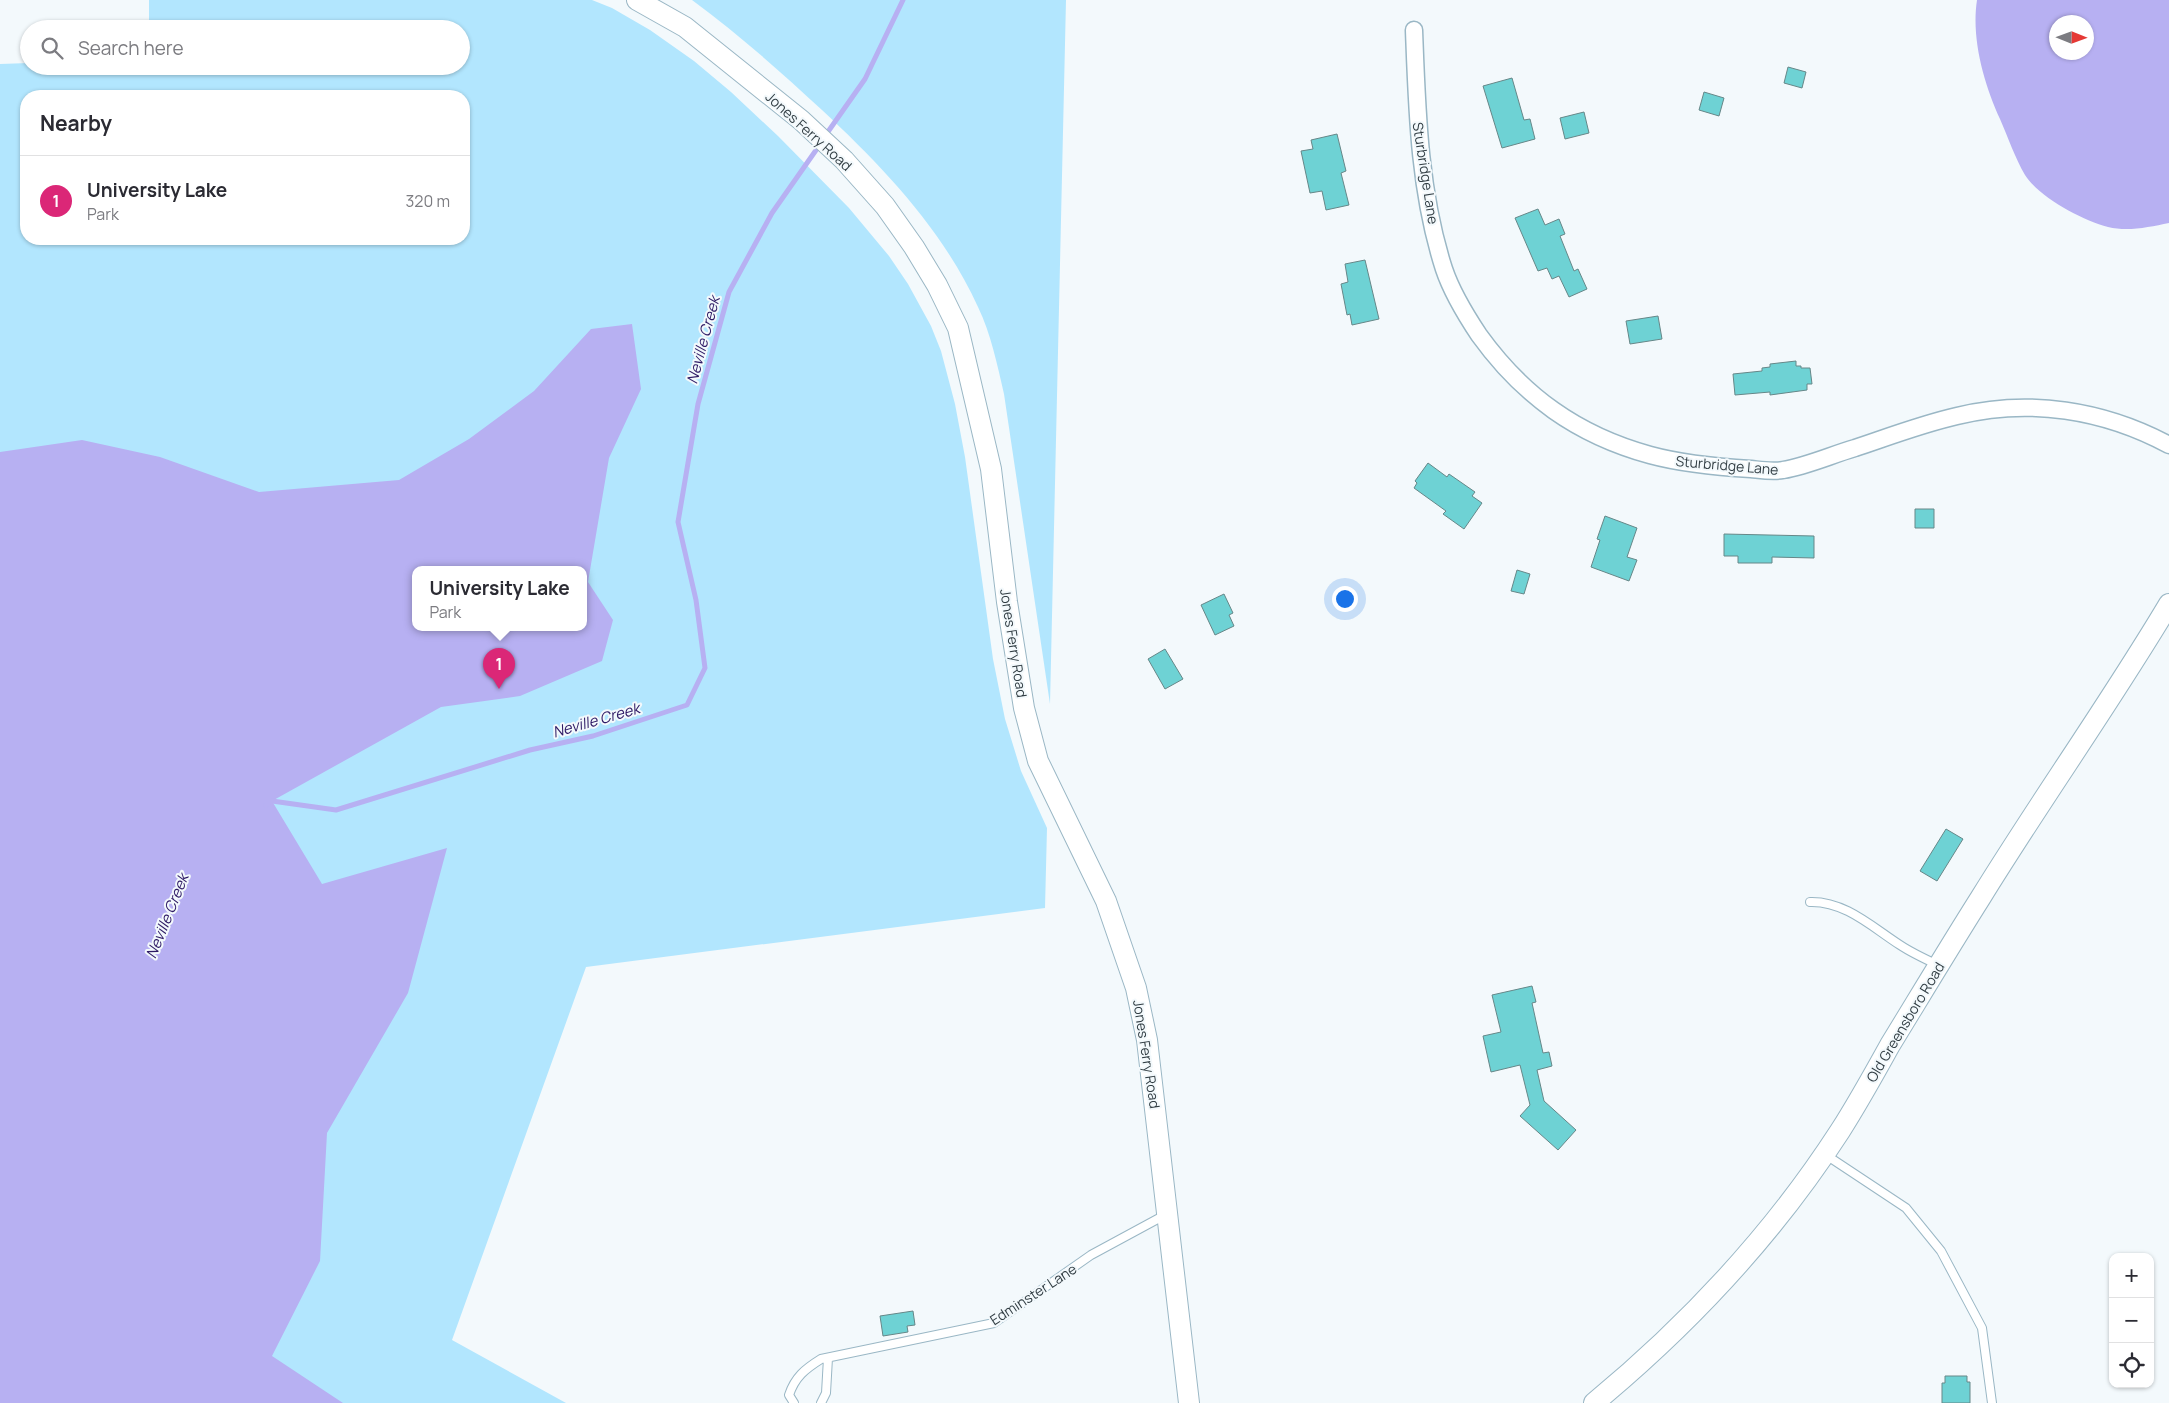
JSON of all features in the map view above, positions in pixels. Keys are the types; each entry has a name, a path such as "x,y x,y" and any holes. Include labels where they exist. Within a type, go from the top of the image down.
{"street":[{"name":"Jones Ferry Road","path":"637,0 685,27 801,120 844,160 884,206 914,246 958,328 991,469 1007,602 1024,708 1038,761 1106,902 1136,988 1147,1040 1189,1403"},
{"name":"Sturbridge Lane","path":"1414,30 1418,124 1427,199 1444,270 1457,300 1498,360 1516,380 1556,413 1590,434 1620,447 1678,462 1781,471 1956,416 1995,409 2048,408 2093,415 2124,424 2169,445"},
{"name":"Old Greensboro Road","path":"1594,1403 1685,1320 1734,1267 1765,1232 1824,1154 1840,1131 1938,965 2014,843 2169,604"}],"lane":[{"path":"1810,902 1823,902 1857,915 1901,946 1938,965"},
{"path":"1824,1154 1906,1208 1941,1251 1982,1328 1992,1403"},
{"name":"Edminster Lane","path":"794,1403 789,1395 794,1382 806,1369 821,1359 994,1323 1091,1255 1168,1213"},
{"path":"821,1403 826,1393 828,1358"}],"shaded area":[{"path":"149,0 592,0 612,8 650,30 694,61 731,92 778,136 849,208 889,256 908,284 931,326 941,351 955,404 965,457 993,659 1005,719 1021,771 1047,828 1045,908 586,967 452,1340 566,1403 0,1403 0,64 20,63 20,75 470,75 470,20 149,20"},
{"path":"692,0 1066,0 1050,704 1004,394 987,328 964,279 910,201 867,154 775,67"}],"water":[{"path":"1977,0 2169,0 2169,223 2131,229 2108,227 2074,214 2051,200 2032,184 2018,162 1994,105 1980,61 1976,30"},
{"path":"632,324 641,389 609,458 588,582 613,620 602,661 520,696 441,707 272,801 322,884 447,848 408,993 327,1133 320,1261 272,1356 343,1403 0,1403 0,452 82,440 160,457 259,492 399,480 469,439 534,391 591,329"}],"building":[{"path":"1788,67 1806,72 1802,88 1784,83"},
{"path":"1512,78 1524,120 1530,119 1535,139 1502,148 1483,86"},
{"path":"1704,92 1724,98 1719,116 1699,110"},
{"path":"1584,112 1589,133 1565,139 1560,118"},
{"path":"1337,134 1346,171 1341,173 1349,205 1326,210 1322,191 1310,193 1301,151 1313,149 1311,140"},
{"path":"1538,209 1545,225 1559,219 1565,234 1560,236 1574,271 1578,269 1587,289 1569,297 1559,276 1552,279 1547,268 1538,271 1515,218"},
{"path":"1365,260 1379,319 1352,325 1350,314 1347,315 1341,284 1348,282 1345,264"},
{"path":"1658,316 1662,339 1630,344 1626,321"},
{"path":"1796,361 1796,366 1810,368 1812,384 1807,384 1807,390 1770,395 1770,392 1735,395 1733,374 1762,371 1762,368 1770,367 1770,364"},
{"path":"1428,463 1447,477 1449,474 1475,492 1472,496 1482,503 1464,529 1443,514 1446,511 1414,488 1417,483 1415,481"},
{"path":"1915,509 1934,509 1934,528 1915,528"},
{"path":"1605,516 1637,528 1627,557 1637,560 1629,581 1591,567 1600,540 1597,539"},
{"path":"1724,534 1814,536 1814,558 1772,557 1772,563 1738,563 1738,556 1724,556"},
{"path":"1517,570 1530,574 1524,594 1511,591"},
{"path":"1224,594 1233,613 1229,615 1234,626 1215,635 1201,605"},
{"path":"1165,649 1183,679 1165,689 1148,659"},
{"path":"1946,829 1963,839 1937,881 1920,871"},
{"path":"1532,986 1536,1002 1532,1003 1543,1053 1549,1052 1552,1066 1537,1070 1544,1101 1576,1130 1558,1150 1520,1116 1530,1105 1520,1065 1491,1072 1483,1036 1501,1032 1492,995"},
{"path":"913,1311 915,1325 907,1326 908,1332 883,1336 880,1316"},
{"path":"1945,1376 1967,1376 1967,1382 1970,1382 1970,1403 1942,1403 1942,1383 1945,1383"}],"waterway":[{"name":"Neville Creek","path":"825,136 865,79 903,0"},
{"name":"Neville Creek","path":"266,805 272,801 336,810 530,750 593,736 687,705 705,668 696,600 678,522 698,404 729,292 772,213 821,143"}],"place":[{"name":"University Lake","path":"499,689"}]}
